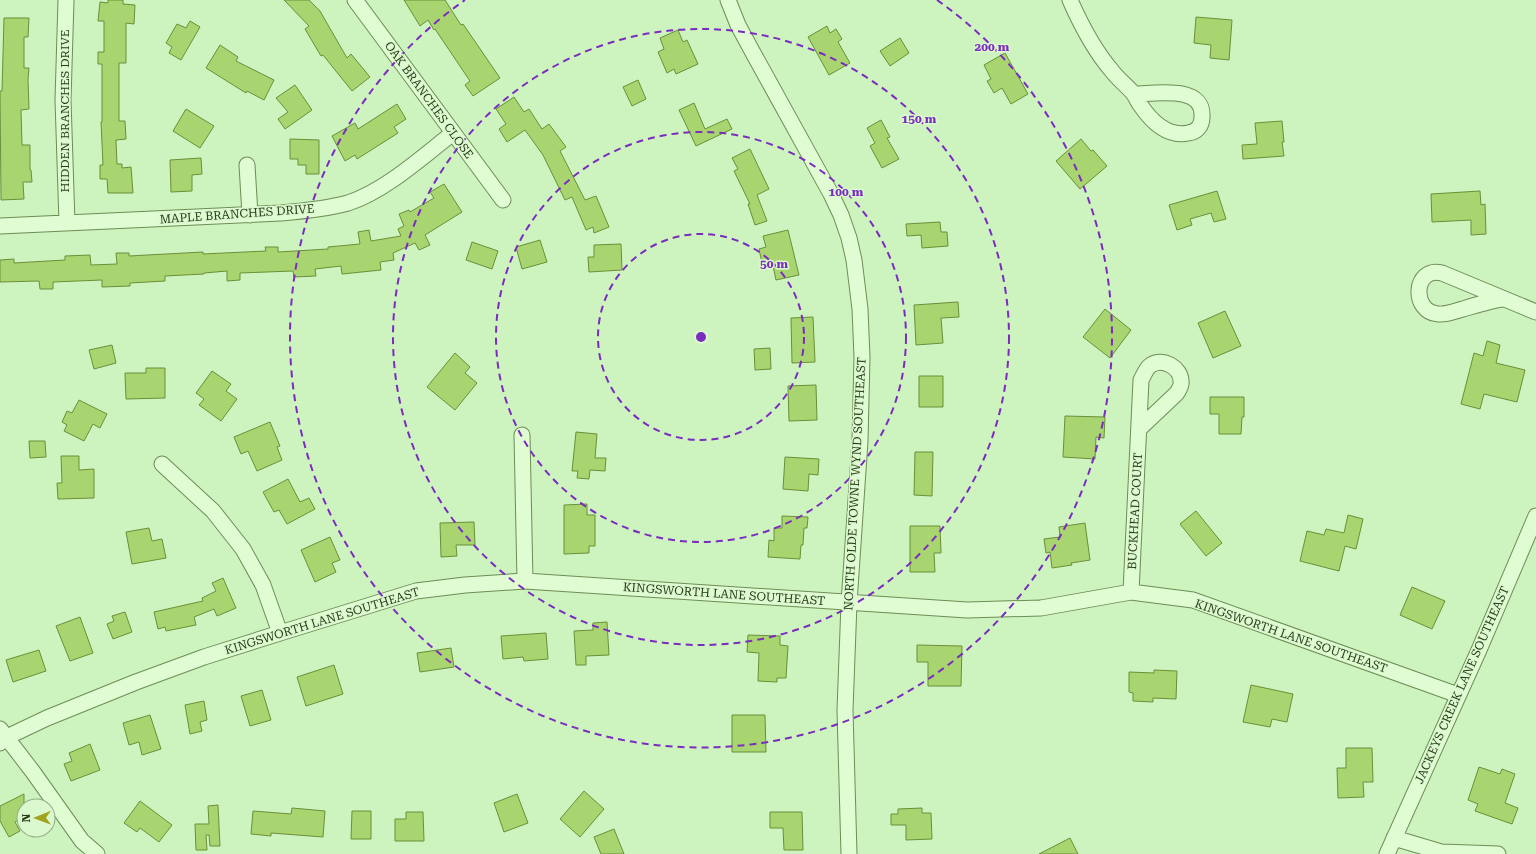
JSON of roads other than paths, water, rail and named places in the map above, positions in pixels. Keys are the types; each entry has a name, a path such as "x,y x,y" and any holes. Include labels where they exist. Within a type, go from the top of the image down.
{"street":[{"name":"HIDDEN BRANCHES DRIVE","path":"66,0 63,100 67,223"},
{"name":"OAK BRANCHES CLOSE","path":"355,0 503,200"},
{"name":"NORTH OLDE TOWNE WYND SOUTHEAST","path":"728,0 738,25 831,194 841,215 849,238 854,260 860,309 862,358 859,449 849,603 844,726 849,854"},
{"path":"1070,0 1076,15 1099,53 1111,70 1134,94"},
{"name":"MAPLE BRANCHES DRIVE","path":"0,226 250,215 305,211 349,202 386,184 453,133"},
{"path":"247,165 250,215"},
{"path":"1502,299 1447,313 1434,314 1427,310 1421,302 1419,296 1421,280 1429,273 1437,272 1474,285 1502,299 1536,312"},
{"name":"BUCKHEAD COURT","path":"1131,592 1139,430"},
{"path":"522,435 525,581"},
{"path":"162,464 213,511 243,549 263,585 280,632"},
{"name":"JACKEYS CREEK LANE SOUTHEAST","path":"1387,854 1479,650 1536,516"},
{"name":"KINGSWORTH LANE SOUTHEAST","path":"2,736 136,682 204,657 280,632 416,591 465,585 525,581 967,610 1041,608 1131,592 1193,600 1458,695"},
{"path":"2,736 82,841 97,854"},
{"path":"1394,838 1434,851 1451,854 1498,854"}]}
